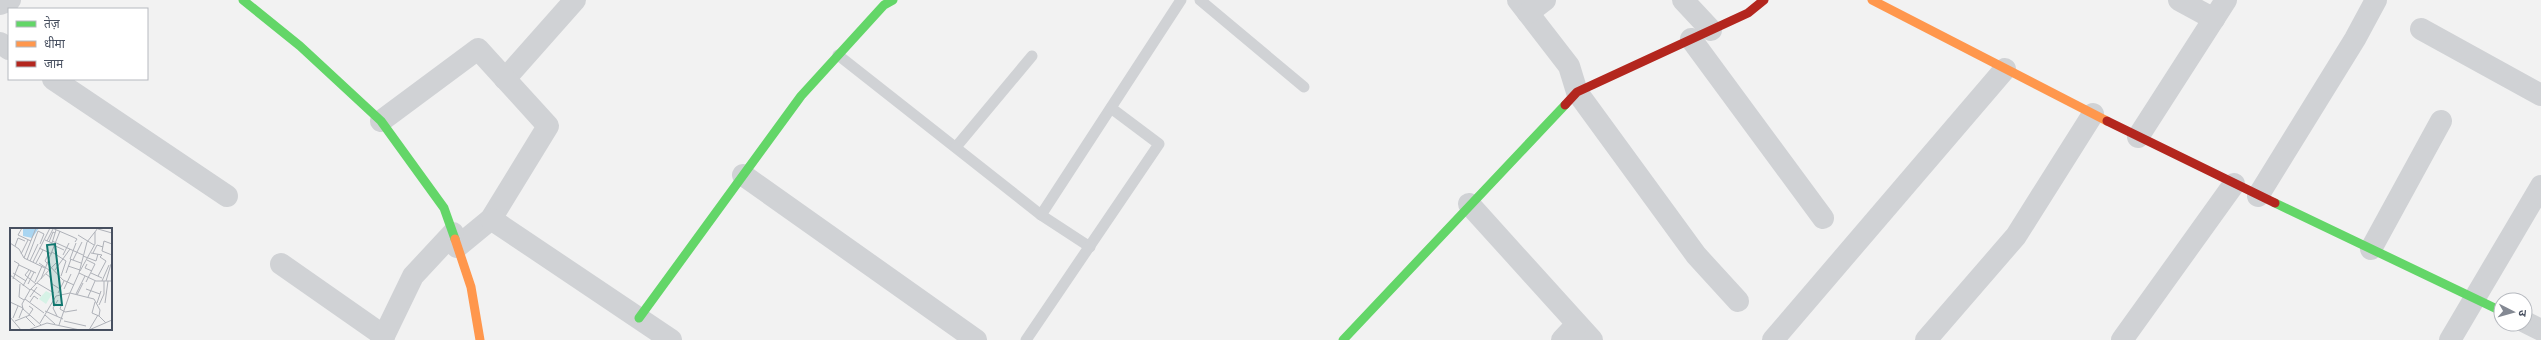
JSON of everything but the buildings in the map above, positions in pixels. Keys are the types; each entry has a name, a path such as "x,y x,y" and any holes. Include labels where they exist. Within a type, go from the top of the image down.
{"street":[{"path":"0,4 10,0"},
{"path":"243,0 300,46 381,121 444,208 471,287 480,340"},
{"path":"506,79 575,0"},
{"path":"1545,0 1523,6 1569,66 1578,92 1696,255 1738,301"},
{"path":"1683,0 1711,30"},
{"path":"1343,340 1469,204 1578,92 1748,13 1764,0"},
{"path":"1872,0 2138,137 2258,196 2493,307"},
{"path":"2179,0 2214,19"},
{"path":"2138,137 2226,0"},
{"path":"2258,196 2355,39 2376,0"},
{"path":"639,318 801,96 887,2"},
{"path":"2421,30 2541,95"},
{"path":"1691,39 1823,218"},
{"path":"280,264 383,338 413,276 455,240 491,219 548,126 478,49 381,121"},
{"path":"1773,340 2005,69"},
{"path":"54,80 227,196"},
{"path":"1926,340 2016,236 2093,114"},
{"path":"2371,249 2441,121"},
{"path":"743,175 976,340"},
{"path":"2122,340 2234,184"},
{"path":"2450,340 2541,186"},
{"path":"1469,204 1584,332 1562,340"},
{"path":"491,219 671,340"}],"lane":[{"path":"1041,215 1181,0"},
{"path":"1200,0 1304,87"},
{"path":"838,55 1041,215 1090,247"},
{"path":"956,148 1032,56"},
{"path":"1026,340 1159,144 1111,108"}],"traffic: fast":[{"path":"243,0 300,46 381,121 444,208 455,239"},
{"path":"639,318 801,96 884,5 893,0"},
{"path":"1343,340 1565,105"},
{"path":"2275,203 2493,307"}],"traffic: slow":[{"path":"1872,0 2107,121"},
{"path":"455,239 471,287 480,340"}],"traffic: jam":[{"path":"1565,105 1577,92 1748,13 1764,0"},
{"path":"2107,121 2275,203"}]}
